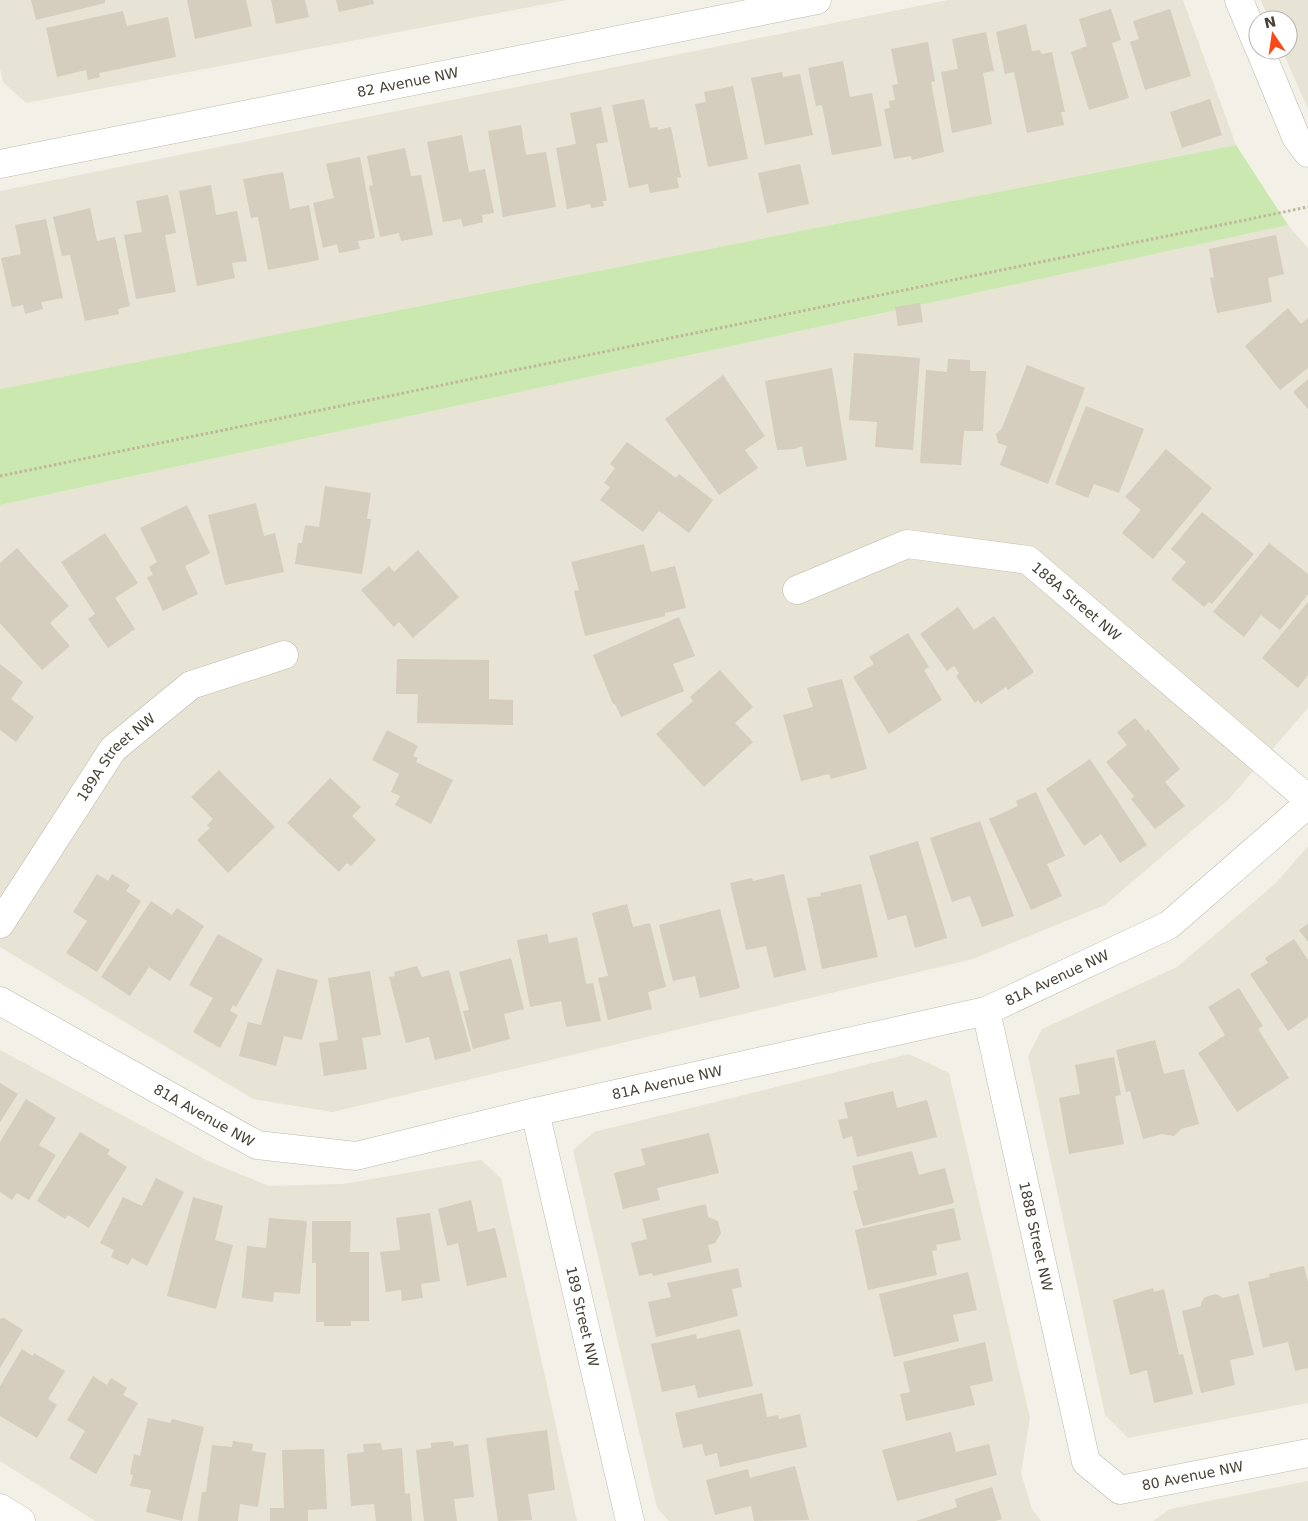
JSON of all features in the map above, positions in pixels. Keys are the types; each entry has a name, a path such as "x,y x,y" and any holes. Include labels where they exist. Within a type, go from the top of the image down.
{"street":[{"name":"82 Avenue NW","path":"0,164 817,0"},
{"path":"1239,0 1248,22"},
{"path":"1264,60 1296,137 1308,152"},
{"name":"188A Street NW","path":"797,590 907,544 1028,560 1308,799"},
{"name":"189A Street NW","path":"0,924 113,749 191,685 284,655"},
{"name":"81A Avenue NW","path":"0,1001 257,1145 356,1156 535,1112 986,1011 1169,925 1308,804"},
{"name":"188B Street NW","path":"986,1011 1086,1462"},
{"name":"189 Street NW","path":"535,1112 630,1521"},
{"name":"80 Avenue NW","path":"1086,1462 1120,1490 1308,1453"},
{"path":"0,1508 21,1521"}],"path":[{"path":"0,476 1308,207"}],"shaded area":[{"path":"0,0 567,0 26,103 3,82 0,69"},
{"path":"948,0 1183,0 1236,145 0,389 0,191"},
{"path":"1261,0 1308,0 1308,109 1286,60 1298,60 1298,10 1265,10"},
{"path":"1288,225 1308,248 1308,708 1229,799 1105,905 973,959 333,1112 253,1099 0,947 0,505"},
{"path":"1308,846 1308,1403 1128,1438 1105,1415 1028,1056 1042,1029 1177,967 1275,884"},
{"path":"0,1050 208,1161 269,1186 343,1184 481,1160 501,1178 577,1521 95,1521 0,1461"},
{"path":"909,1054 949,1073 1030,1418 1021,1473 1032,1509 1041,1521 669,1521 657,1508 573,1150 594,1132"},
{"path":"1308,1481 1308,1521 1153,1521 1170,1509"}],"green space":[{"path":"1236,145 1288,225 0,505 0,389"}],"building":[{"path":"31,0 105,0 105,3 36,20"},
{"path":"187,0 246,0 252,26 195,39"},
{"path":"271,0 305,0 309,17 276,24"},
{"path":"336,0 373,0 374,4 339,12"},
{"path":"1111,9 1121,40 1112,43 1129,98 1089,110 1071,52 1087,46 1079,19"},
{"path":"1170,9 1191,76 1145,90 1130,42 1139,39 1133,21"},
{"path":"123,11 127,26 168,17 176,57 99,73 100,77 88,80 86,70 57,77 46,28"},
{"path":"1026,24 1032,51 1040,50 1041,54 1052,52 1065,112 1061,112 1064,125 1027,133 1014,72 1005,74 996,32"},
{"path":"986,32 994,71 983,73 992,124 952,133 941,72 958,69 952,39"},
{"path":"928,42 935,81 931,82 944,152 912,160 911,156 894,159 884,109 890,108 889,101 895,100 892,85 898,84 891,49"},
{"path":"843,61 850,97 872,93 882,146 832,155 822,105 816,106 808,68"},
{"path":"782,72 783,77 800,74 813,135 765,145 751,78"},
{"path":"733,86 748,159 708,167 695,104 706,102 704,92"},
{"path":"644,99 650,128 658,127 658,130 671,127 681,177 677,178 679,188 650,193 648,184 629,188 612,105"},
{"path":"1210,99 1222,135 1182,148 1170,112"},
{"path":"601,107 608,142 596,144 607,201 603,201 604,206 591,208 590,204 567,209 556,148 576,144 570,113"},
{"path":"521,125 526,155 546,152 556,207 503,217 488,131"},
{"path":"462,135 469,172 485,169 494,213 482,215 483,222 463,227 461,219 443,222 427,142"},
{"path":"405,148 411,176 421,175 433,235 401,241 399,233 380,237 369,186 373,185 367,156"},
{"path":"360,157 375,238 358,241 360,249 339,253 337,244 323,248 313,203 334,198 326,164"},
{"path":"800,164 809,204 767,213 758,173"},
{"path":"283,172 290,209 309,205 319,260 268,270 258,217 251,218 243,179"},
{"path":"211,185 216,215 237,211 247,261 232,263 235,278 197,286 179,191"},
{"path":"168,195 176,233 165,235 176,292 136,299 124,235 142,232 136,201"},
{"path":"90,208 97,241 115,237 130,306 118,309 119,314 85,321 70,255 62,256 53,217"},
{"path":"46,219 63,298 41,302 43,309 25,314 23,305 12,307 1,258 21,254 15,225"},
{"path":"1276,235 1284,274 1268,278 1272,302 1217,313 1210,278 1214,277 1209,249"},
{"path":"920,303 923,322 898,326 895,307"},
{"path":"1288,308 1301,324 1308,318 1308,368 1280,390 1245,346"},
{"path":"854,353 920,358 913,450 875,447 877,422 849,420"},
{"path":"948,359 970,360 970,371 986,371 983,431 964,431 961,465 920,463 926,370 947,372"},
{"path":"1027,365 1085,388 1048,484 1000,465 1007,446 998,443 996,434 1002,428"},
{"path":"832,368 847,460 806,467 802,446 795,449 777,450 765,381"},
{"path":"723,375 765,436 745,450 758,468 719,495 665,419"},
{"path":"1308,379 1308,409 1293,392"},
{"path":"1086,406 1144,429 1119,493 1094,484 1088,498 1055,484"},
{"path":"627,442 676,478 679,474 713,500 689,533 659,511 643,532 600,500 610,487 604,483 615,468 610,464"},
{"path":"1166,449 1212,488 1153,559 1122,533 1141,510 1125,497"},
{"path":"325,486 371,493 367,519 371,519 362,574 295,564 298,543 302,543 305,525 319,527"},
{"path":"256,503 264,536 275,533 284,572 225,585 208,515"},
{"path":"187,505 210,553 185,566 198,594 163,611 147,577 153,575 149,567 157,562 140,528"},
{"path":"1202,512 1254,554 1212,604 1209,602 1204,607 1171,579 1186,562 1171,549"},
{"path":"105,533 138,583 115,598 135,629 108,648 88,619 95,614 61,562"},
{"path":"1269,543 1308,574 1308,594 1280,630 1261,615 1244,637 1213,612"},
{"path":"644,544 651,572 675,566 686,608 665,613 665,616 585,636 574,591 579,590 571,562"},
{"path":"17,548 69,606 50,623 70,646 42,670 0,623 0,563"},
{"path":"418,550 459,597 413,638 399,622 394,627 361,590 389,566 394,572"},
{"path":"1308,602 1308,675 1298,688 1262,658"},
{"path":"958,607 974,630 994,616 1034,672 1008,690 1006,687 981,704 978,700 975,703 956,676 959,673 954,666 947,671 920,634"},
{"path":"679,617 695,656 673,664 684,691 621,717 615,704 613,704 593,655"},
{"path":"908,633 929,667 924,670 942,700 889,734 853,677 874,664 869,657"},
{"path":"397,659 489,660 489,699 513,700 513,725 417,723 418,694 396,694"},
{"path":"0,664 23,682 11,699 34,717 16,742 0,730"},
{"path":"720,670 753,707 735,723 753,742 704,787 656,734 693,701 690,697"},
{"path":"842,679 867,769 831,779 829,774 801,781 783,715 813,707 807,688"},
{"path":"1135,718 1146,731 1148,729 1180,769 1165,782 1185,806 1155,829 1131,799 1134,796 1106,762 1127,745 1117,732"},
{"path":"387,730 418,746 413,756 418,758 416,762 453,780 431,824 395,805 400,796 391,792 399,774 372,760"},
{"path":"1090,759 1147,845 1120,863 1101,834 1084,846 1046,789"},
{"path":"219,770 275,827 228,873 197,840 210,828 207,825 213,819 191,797"},
{"path":"330,778 361,807 352,816 376,840 351,866 347,863 339,872 287,823"},
{"path":"1036,792 1065,856 1047,864 1062,896 1031,910 989,819 1018,806 1016,801"},
{"path":"980,821 1014,916 982,927 970,896 952,902 930,838"},
{"path":"918,841 947,938 915,948 906,915 888,920 869,856"},
{"path":"97,874 108,881 112,874 130,885 126,891 141,901 97,972 66,953 87,921 73,912"},
{"path":"784,874 806,970 774,978 766,946 746,950 730,883 752,878 753,881"},
{"path":"861,884 878,957 822,969 807,898 821,896 820,893"},
{"path":"151,901 172,915 177,908 204,926 170,981 149,967 130,996 101,977"},
{"path":"627,904 633,927 650,923 666,987 648,992 652,1009 608,1020 598,978 608,976 592,913"},
{"path":"720,909 740,988 700,998 695,976 673,981 659,925"},
{"path":"1308,924 1308,942 1299,930"},
{"path":"218,934 263,959 236,1007 233,1005 230,1011 238,1015 220,1048 193,1032 213,998 189,985"},
{"path":"547,934 549,943 577,937 586,984 593,983 601,1021 566,1027 561,1001 530,1007 517,940"},
{"path":"1294,939 1308,960 1308,1017 1288,1031 1250,974 1268,963 1265,958"},
{"path":"511,958 524,1009 504,1014 510,1039 473,1049 463,1011 469,1010 459,972"},
{"path":"417,966 422,977 449,970 471,1051 435,1060 429,1037 406,1043 389,977 395,976 394,972"},
{"path":"277,969 318,980 302,1040 284,1036 276,1066 239,1056 248,1022 261,1025"},
{"path":"370,971 381,1035 362,1038 367,1069 324,1076 319,1043 338,1040 328,978"},
{"path":"1239,988 1263,1026 1258,1029 1289,1078 1237,1112 1198,1053 1225,1035 1208,1007"},
{"path":"1155,1040 1164,1074 1184,1069 1199,1124 1181,1129 1174,1136 1162,1134 1143,1139 1130,1091 1126,1092 1116,1050"},
{"path":"1114,1057 1121,1095 1115,1096 1124,1144 1069,1154 1059,1098 1080,1094 1075,1065"},
{"path":"0,1083 18,1094 0,1122"},
{"path":"893,1091 897,1108 927,1100 937,1137 857,1157 852,1136 843,1139 838,1120 848,1118 844,1103"},
{"path":"26,1099 56,1118 39,1145 56,1155 29,1200 17,1193 12,1200 0,1192 0,1142"},
{"path":"80,1132 110,1150 107,1154 127,1167 89,1228 68,1215 65,1219 37,1201"},
{"path":"709,1133 719,1173 657,1188 660,1200 623,1209 614,1173 645,1165 641,1149"},
{"path":"912,1151 919,1175 945,1168 954,1203 863,1226 853,1191 858,1190 852,1166"},
{"path":"156,1178 184,1192 147,1266 132,1258 128,1265 111,1257 114,1250 100,1243 123,1197 142,1206"},
{"path":"193,1197 223,1206 215,1240 233,1245 216,1309 167,1296"},
{"path":"471,1200 478,1232 495,1228 507,1277 467,1286 458,1243 447,1246 438,1209"},
{"path":"706,1204 708,1217 718,1221 721,1233 715,1243 708,1245 712,1262 653,1276 652,1273 639,1276 631,1243 647,1239 642,1219"},
{"path":"954,1208 961,1240 936,1245 937,1250 932,1251 937,1275 868,1290 855,1230"},
{"path":"430,1213 440,1281 421,1284 423,1298 402,1301 401,1290 386,1292 380,1252 400,1250 396,1218"},
{"path":"269,1218 307,1221 300,1294 274,1292 273,1302 242,1298 247,1246 266,1248"},
{"path":"312,1221 351,1221 350,1252 369,1252 369,1321 351,1321 351,1326 324,1326 324,1322 316,1322 316,1263 312,1263"},
{"path":"1304,1266 1308,1282 1308,1368 1295,1371 1288,1342 1263,1348 1248,1282 1270,1277 1269,1274"},
{"path":"738,1268 742,1287 732,1289 738,1316 656,1337 648,1302 671,1297 667,1283"},
{"path":"968,1272 977,1310 953,1315 959,1341 894,1357 879,1294"},
{"path":"1153,1288 1154,1292 1164,1289 1179,1355 1183,1354 1193,1394 1154,1403 1147,1370 1130,1375 1113,1300"},
{"path":"1216,1294 1223,1298 1239,1294 1254,1355 1230,1360 1235,1385 1201,1393 1182,1311 1201,1306 1205,1297"},
{"path":"4,1318 23,1330 0,1368 0,1319"},
{"path":"740,1329 753,1386 698,1398 695,1385 662,1392 651,1344 696,1334 697,1339"},
{"path":"985,1342 993,1381 970,1386 975,1405 906,1421 900,1394 910,1392 903,1362"},
{"path":"22,1349 33,1356 34,1353 65,1371 48,1399 57,1405 37,1438 0,1416 0,1386"},
{"path":"93,1376 107,1385 111,1378 127,1388 123,1395 138,1403 96,1474 69,1458 85,1431 67,1420"},
{"path":"762,1393 767,1417 778,1415 779,1419 800,1414 807,1447 720,1467 717,1453 705,1456 702,1444 683,1448 675,1413"},
{"path":"148,1418 170,1423 172,1419 204,1427 182,1521 146,1512 151,1490 130,1486 133,1475 130,1474 134,1454 140,1456"},
{"path":"547,1430 555,1490 528,1494 532,1520 498,1521 486,1438"},
{"path":"951,1432 956,1452 989,1444 997,1475 897,1501 882,1450"},
{"path":"233,1441 253,1444 252,1451 266,1453 258,1507 240,1504 238,1521 198,1521 202,1492 206,1492 212,1445 232,1447"},
{"path":"453,1441 454,1446 468,1444 474,1497 454,1499 457,1521 424,1521 416,1450 431,1448 431,1443"},
{"path":"381,1443 382,1450 402,1448 405,1494 410,1493 412,1521 376,1521 374,1504 351,1506 347,1454 364,1452 363,1444"},
{"path":"324,1449 327,1509 308,1510 308,1521 270,1521 270,1508 284,1508 282,1450"},
{"path":"795,1466 809,1520 754,1521 751,1506 715,1515 706,1480 748,1469 750,1478"},
{"path":"992,1487 1002,1519 995,1521 916,1521 957,1507 955,1499"}]}
